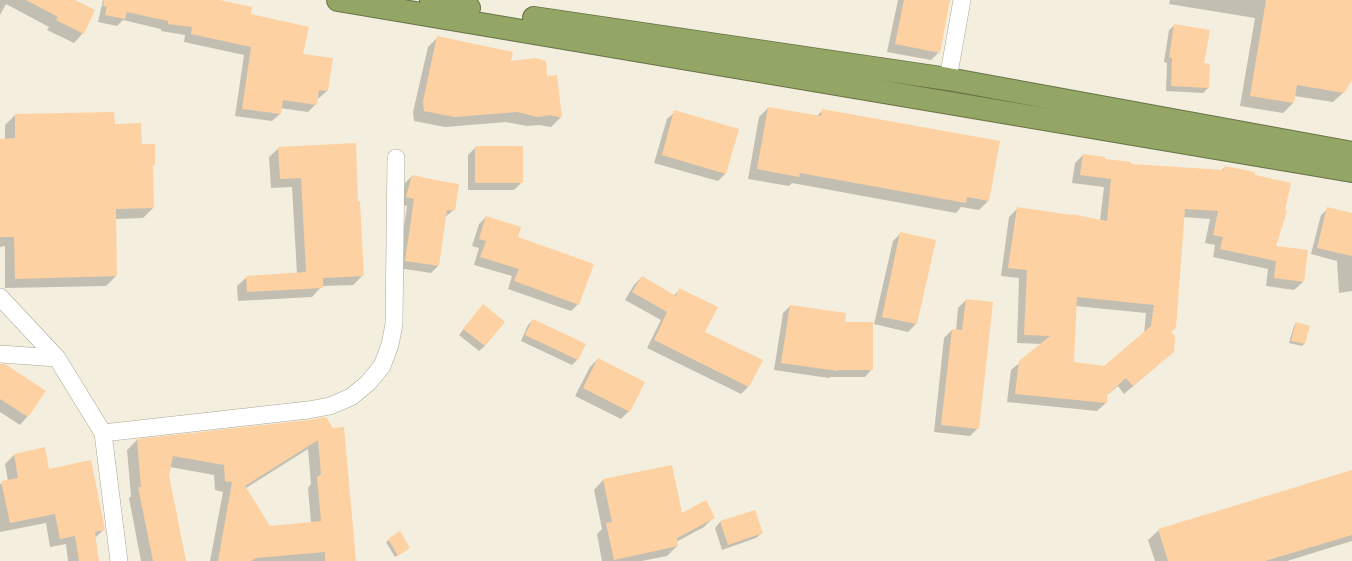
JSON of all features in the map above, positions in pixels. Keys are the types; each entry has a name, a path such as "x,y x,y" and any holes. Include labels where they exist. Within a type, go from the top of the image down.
{"highway":[{"path":"338,0 1352,171"},
{"path":"431,0 474,10 948,79 1352,153"}],"street":[{"path":"948,79 962,0"},
{"path":"103,433 330,406 351,397 368,383 382,366 390,345 394,324 396,158"},
{"path":"0,297 57,358 103,433 119,561"},
{"path":"0,354 57,358"}],"building":[{"path":"26,0 75,0 95,10 84,34 56,20 58,17"},
{"path":"104,0 220,0 252,7 251,14 309,27 303,54 333,58 328,91 319,90 317,105 283,100 281,114 242,109 251,47 191,34 192,27 168,24 168,21 127,12 125,19 105,15 107,7 103,6"},
{"path":"904,0 950,0 940,53 895,44"},
{"path":"1266,0 1352,0 1352,80 1344,93 1297,85 1294,103 1250,96"},
{"path":"1174,24 1210,30 1204,63 1210,64 1209,88 1171,86 1172,58 1169,57"},
{"path":"437,36 513,52 511,61 536,58 546,61 547,76 557,75 562,118 550,115 538,117 517,112 455,117 424,111 423,101"},
{"path":"768,107 821,116 822,109 1000,141 989,201 967,197 966,203 800,173 799,177 757,169"},
{"path":"674,110 739,129 726,174 662,155"},
{"path":"114,112 115,124 141,123 142,144 155,144 155,165 153,165 154,208 116,209 117,276 15,279 14,237 0,237 0,139 15,138 15,114"},
{"path":"356,143 358,201 360,201 364,276 323,278 323,288 247,292 246,276 306,272 301,178 280,179 278,147"},
{"path":"475,146 523,146 523,183 475,183"},
{"path":"1083,154 1105,157 1105,159 1131,162 1131,164 1224,170 1224,166 1255,172 1255,175 1291,183 1285,210 1287,211 1276,246 1308,250 1304,282 1274,278 1276,261 1220,249 1223,237 1213,235 1218,211 1185,209 1176,328 1171,332 1175,336 1174,352 1133,386 1126,378 1107,395 1107,403 1015,394 1019,361 1050,336 1024,335 1027,270 1008,268 1017,207 1071,214 1107,221 1111,179 1080,175","holes":["1077,297 1154,305 1151,326 1104,366 1074,362"]},
{"path":"412,175 459,184 455,211 447,210 439,266 405,261 414,199 406,197"},
{"path":"1327,207 1352,213 1352,256 1317,248"},
{"path":"486,216 521,227 518,237 594,264 579,305 514,281 519,269 480,257 486,241 479,239"},
{"path":"900,232 936,240 917,324 882,317"},
{"path":"642,276 676,296 679,288 718,307 705,332 763,360 749,387 654,340 667,312 632,292"},
{"path":"966,299 993,302 979,429 941,425 952,329 962,330"},
{"path":"483,304 505,322 485,346 463,329"},
{"path":"790,305 846,313 845,322 873,322 873,370 838,371 781,363"},
{"path":"533,319 586,344 578,360 525,335"},
{"path":"1296,322 1310,326 1305,344 1291,341"},
{"path":"598,358 645,382 630,412 583,388"},
{"path":"0,364 5,364 46,391 28,417 0,399"},
{"path":"326,417 333,428 344,427 356,561 325,561 325,552 256,558 251,561 218,561 232,482 225,481 224,465 173,456 169,475 186,561 153,561 138,487 141,487 137,439","holes":["318,440 321,474 317,477 321,521 270,526 245,486"]},
{"path":"45,447 49,469 91,460 105,530 95,532 99,561 79,561 75,536 60,539 55,514 10,523 1,481 18,478 14,454"},
{"path":"672,465 682,513 706,500 715,518 677,538 678,546 614,560 606,523 612,522 603,479"},
{"path":"1352,470 1352,535 1265,561 1168,561 1158,529"},
{"path":"755,510 763,533 728,545 720,521"},
{"path":"400,531 410,548 398,556 388,539"}]}
